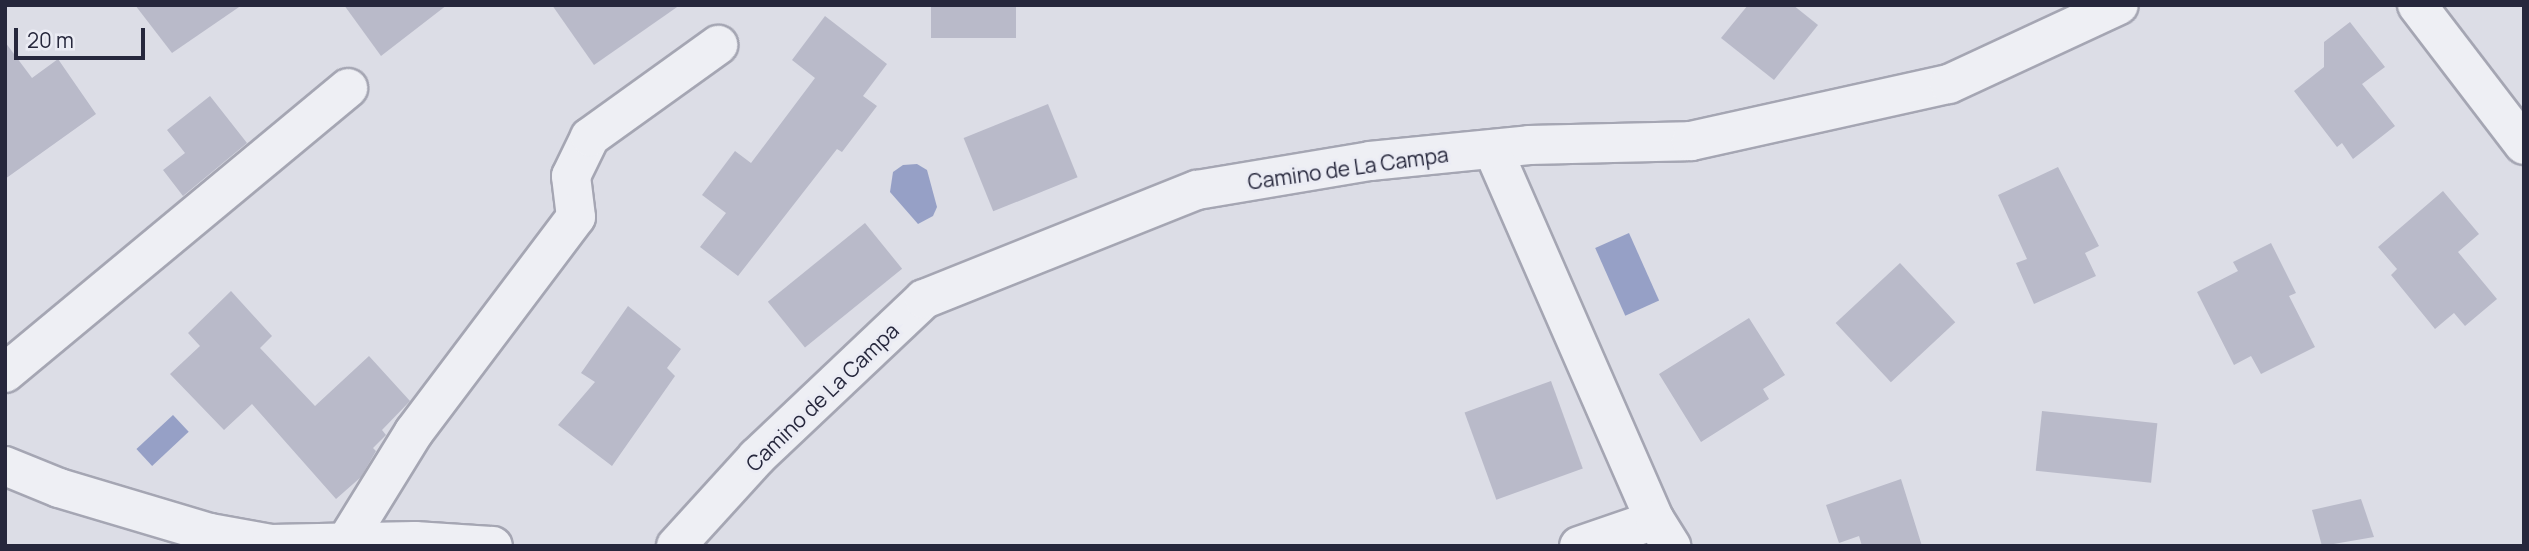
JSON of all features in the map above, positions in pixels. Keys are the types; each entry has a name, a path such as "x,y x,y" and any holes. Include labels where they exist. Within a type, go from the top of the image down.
{"street":[{"name":"Camino de La Campa","path":"676,546 757,457 924,299 1197,190 1370,161 1493,150 1691,141 1949,84 2119,5"},
{"path":"2417,5 2524,145"},
{"path":"346,542 414,432 576,217 570,176 590,136 718,45"},
{"path":"5,373 348,88"},
{"path":"1493,150 1663,533 1579,546"},
{"path":"5,466 59,488 210,533 271,544 474,542 493,546"}],"water":[{"path":"917,164 927,170 937,207 933,216 918,224 890,192 893,172 903,165"},
{"path":"1629,233 1659,301 1625,316 1595,248"},
{"path":"173,415 189,432 152,466 136,449"}],"building":[{"path":"135,5 242,5 172,53"},
{"path":"344,5 447,5 381,56"},
{"path":"552,5 680,5 594,65"},
{"path":"931,5 1016,5 1016,38 931,38"},
{"path":"1748,5 1793,5 1818,25 1774,80 1721,38"},
{"path":"825,16 887,64 863,96 877,106 842,152 837,149 738,276 700,247 726,213 702,195 735,151 751,163 815,78 792,60"},
{"path":"2350,22 2385,67 2362,84 2395,126 2353,159 2342,143 2337,147 2294,91 2324,67 2324,42"},
{"path":"5,42 32,78 58,59 96,114 5,179"},
{"path":"210,96 247,143 183,196 163,170 185,153 167,130"},
{"path":"1048,104 1078,177 993,211 964,138"},
{"path":"2058,167 2099,246 2085,253 2096,276 2034,304 2016,263 2027,259 1998,195"},
{"path":"2443,191 2479,234 2458,252 2497,299 2465,326 2454,313 2435,329 2391,275 2397,269 2378,247"},
{"path":"865,223 902,269 805,348 768,302"},
{"path":"2271,243 2296,293 2289,296 2315,347 2261,374 2251,356 2234,365 2197,292 2238,271 2233,262"},
{"path":"1900,263 1955,322 1891,382 1836,323"},
{"path":"231,291 272,336 260,348 315,406 369,356 410,401 382,430 386,435 373,448 376,451 361,477 336,499 252,404 224,430 170,374 200,346 188,333"},
{"path":"628,306 681,349 667,368 675,376 612,466 558,425 595,382 581,373"},
{"path":"1749,318 1785,375 1763,389 1769,399 1701,442 1659,374"},
{"path":"1551,381 1583,468 1496,500 1465,412"},
{"path":"2042,411 2157,423 2151,483 2036,471"},
{"path":"1901,479 1922,546 1862,546 1859,536 1839,543 1826,505"},
{"path":"2361,499 2374,537 2322,546 2312,510"}]}
